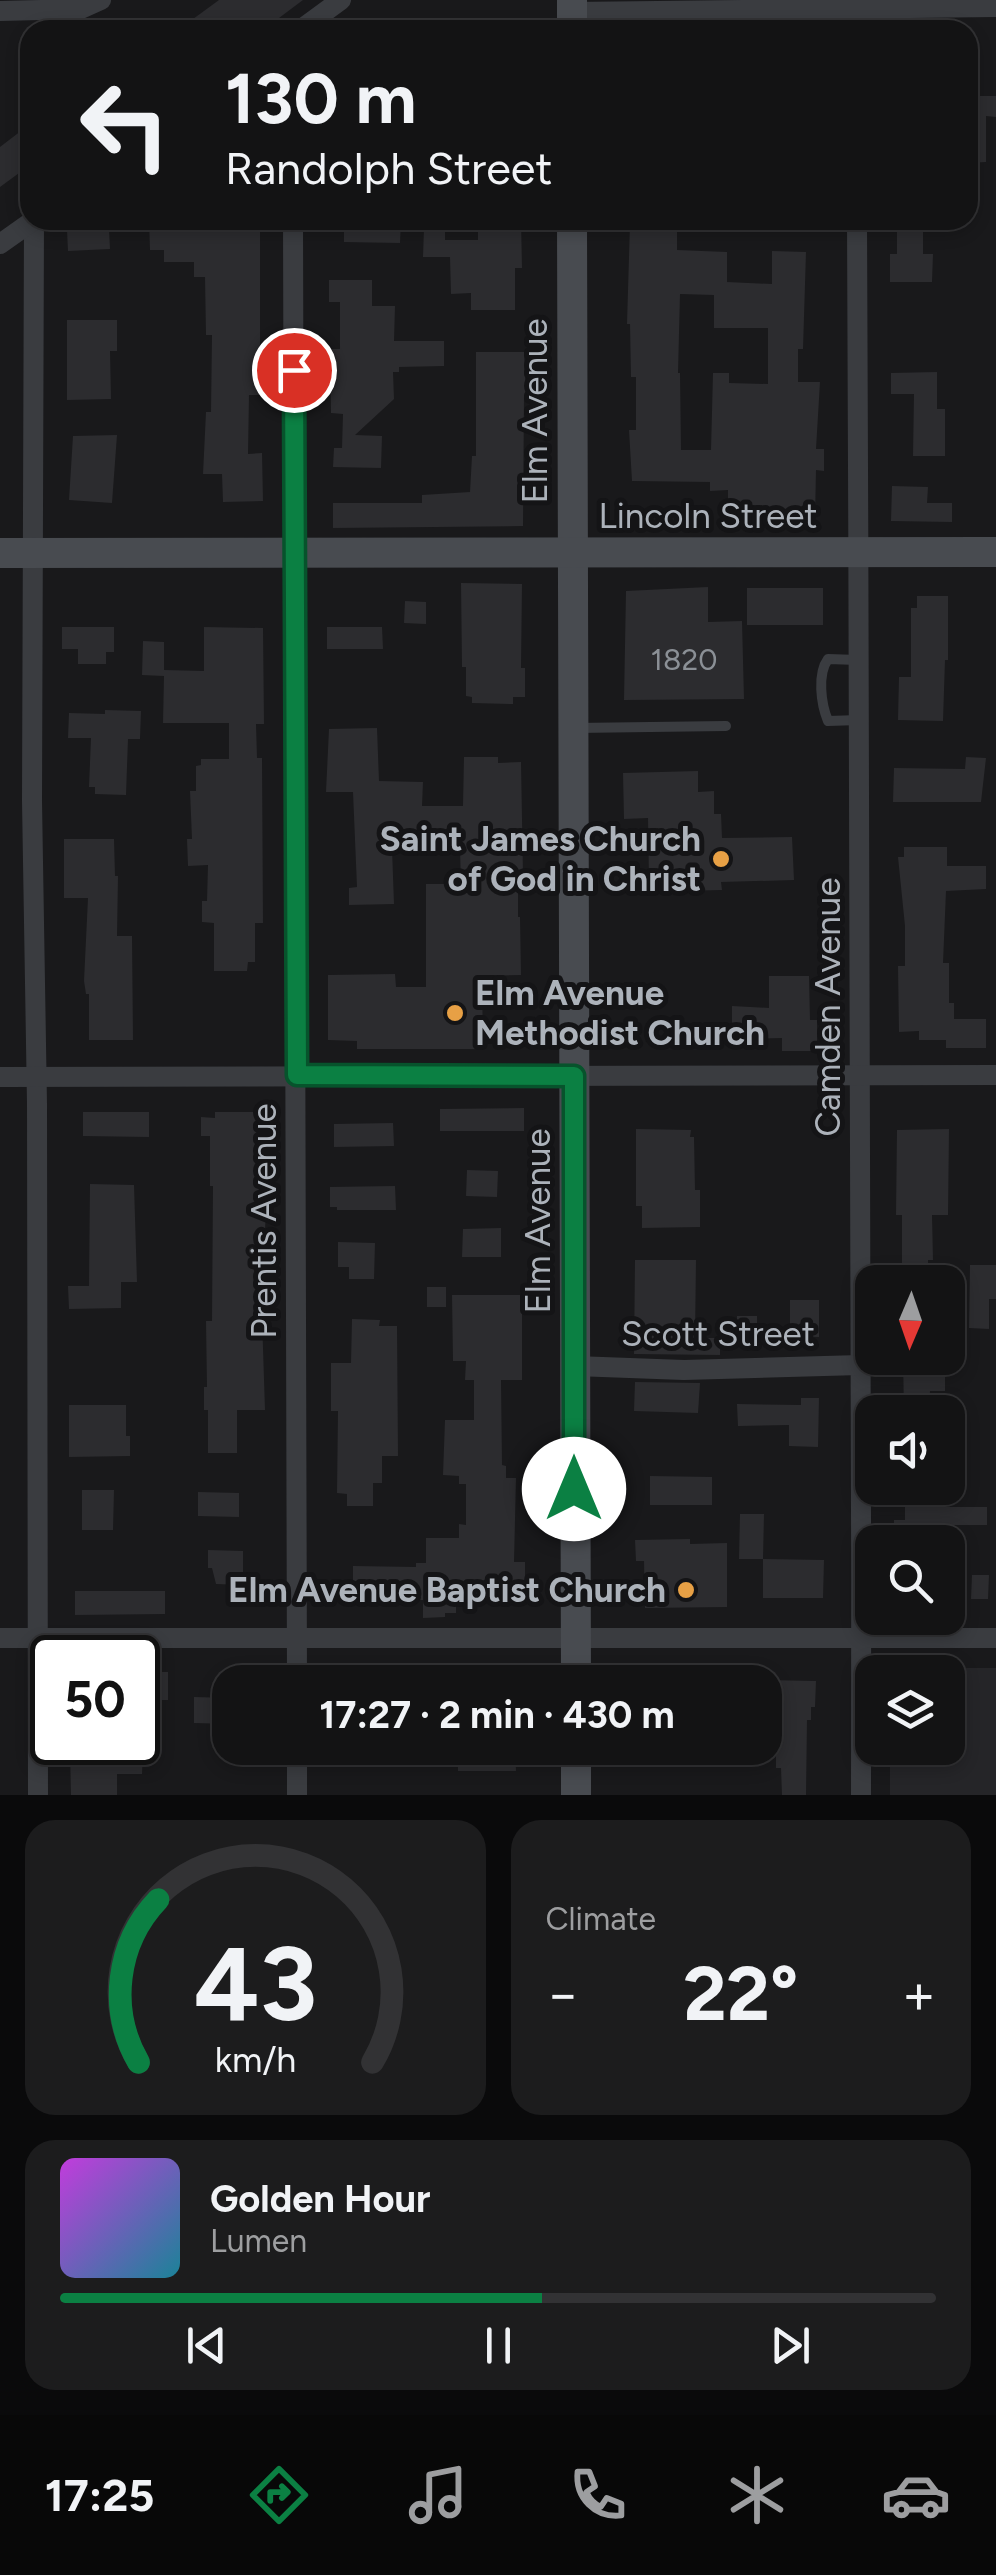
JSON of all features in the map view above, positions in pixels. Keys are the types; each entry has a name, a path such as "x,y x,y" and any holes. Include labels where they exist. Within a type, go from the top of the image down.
{"main road":[{"name":"Elm Avenue","path":"572,230 576,1665"},
{"name":"Lincoln Street","path":"0,554 996,552"},
{"path":"576,1765 576,1795"}],"street":[{"path":"314,20 341,0"},
{"path":"0,12 91,5"},
{"path":"572,14 857,13 996,8"},
{"path":"34,230 32,801 37,1077 38,1635"},
{"name":"Prentis Avenue","path":"294,230 297,1665"},
{"name":"Camden Avenue","path":"858,230 860,1265"},
{"path":"0,1078 996,1075"},
{"name":"Scott Street","path":"575,1366 684,1370 855,1365"},
{"name":"Camden Avenue","path":"860,1375 861,1795"},
{"path":"0,1638 30,1638"},
{"path":"160,1638 996,1638"},
{"path":"38,1765 38,1795"},
{"path":"297,1765 297,1795"}],"lane":[{"path":"858,660 828,659 822,667 822,708 828,721 859,720"},
{"path":"574,728 726,726"}],"shaded area":[{"path":"965,1668 996,1668 996,1795 890,1795 890,1765 965,1765"}],"building":[{"path":"219,0 303,0 276,20 192,20"},
{"path":"978,96 996,96 996,117 986,116 986,162 978,162"},
{"path":"20,132 20,172 0,187 0,147"},
{"path":"67,230 109,230 110,249 68,251"},
{"path":"149,230 260,230 260,395 249,395 248,454 262,453 263,501 223,502 222,474 203,474 206,412 211,412 212,335 206,335 205,277 194,277 194,262 164,262 164,250 150,250"},
{"path":"344,230 401,230 400,243 344,242"},
{"path":"424,230 445,230 445,240 478,240 478,230 521,230 522,268 515,268 515,310 471,310 471,293 451,294 450,257 423,257"},
{"path":"630,230 677,230 677,250 727,252 727,282 772,284 772,251 806,252 798,382 820,382 816,449 824,449 824,471 816,470 815,519 746,517 746,528 728,528 728,490 710,491 710,482 632,481 629,430 636,430 636,377 631,377","holes":["680,294 714,295 714,328 768,328 768,384 729,383 729,373 713,373 711,450 681,450"]},
{"path":"897,230 923,230 923,254 933,254 932,282 890,282 890,254 897,254"},
{"path":"329,280 372,280 372,306 395,306 394,341 444,341 444,366 399,367 399,372 393,372 394,399 355,435 382,436 381,468 333,467 334,448 342,448 343,414 331,413 330,349 340,349 340,302 329,302"},
{"path":"67,320 117,320 117,351 110,351 111,399 67,400"},
{"path":"476,352 524,352 523,526 333,528 333,503 422,503 422,495 470,492 472,456 476,456"},
{"path":"937,372 937,409 945,409 945,456 913,456 914,394 891,394 891,373"},
{"path":"117,435 112,503 69,500 73,436"},
{"path":"892,486 928,487 927,503 952,503 952,522 891,521"},
{"path":"461,583 522,584 521,668 525,668 525,697 513,697 513,704 472,703 472,697 466,696"},
{"path":"708,587 708,622 742,621 744,699 624,700 626,591"},
{"path":"747,588 823,588 823,625 747,625"},
{"path":"917,596 948,596 943,721 898,720 899,677 911,677 911,608 917,608"},
{"path":"405,601 426,602 426,624 404,623"},
{"path":"62,627 114,627 114,652 106,652 106,664 78,664 78,649 62,649"},
{"path":"204,627 263,628 264,724 256,724 257,758 262,758 263,923 255,923 255,962 248,962 247,971 214,971 214,923 202,922 208,865 188,866 187,839 192,839 190,791 196,791 196,766 201,765 201,759 229,759 229,723 163,723 164,676 142,675 143,641 164,642 164,670 204,671"},
{"path":"327,627 382,627 383,649 327,649"},
{"path":"105,710 141,711 140,739 128,739 126,795 95,794 95,787 89,787 91,738 68,738 69,713 105,714"},
{"path":"377,728 379,781 423,782 422,806 463,806 464,757 498,757 498,763 521,762 521,975 482,976 483,1049 357,1049 357,1041 328,1040 328,975 395,974 396,987 426,987 426,884 461,884 460,849 392,848 394,904 349,905 349,888 357,887 353,792 326,792 329,729"},
{"path":"966,757 986,758 981,802 893,802 894,768 965,769"},
{"name":"Saint James Church of God in Christ","path":"698,771 698,792 714,791 714,814 721,814 722,838 792,837 794,880 721,882 722,890 680,891 680,881 649,881 648,818 624,819 623,773"},
{"path":"64,839 114,839 117,936 132,936 133,1040 89,1040 89,994 84,981 88,898 64,898"},
{"path":"904,847 947,847 947,866 986,866 986,889 946,891 943,963 949,963 949,1003 954,1003 954,1019 986,1019 986,1048 946,1048 946,1040 919,1040 919,1031 899,1032 898,966 905,966 905,926 898,857 904,857"},
{"path":"769,976 809,976 810,1020 817,1020 817,1051 782,1051 782,1038 732,1039 732,1006 769,1008"},
{"path":"524,1108 524,1131 440,1131 440,1109"},
{"path":"83,1112 149,1112 149,1137 83,1136"},
{"path":"215,1112 259,1112 263,1116 261,1213 266,1213 261,1286 265,1410 237,1410 237,1453 208,1453 208,1410 204,1410 206,1321 212,1321 213,1186 210,1136 201,1136 201,1117 215,1118"},
{"path":"393,1123 394,1146 334,1147 334,1124"},
{"path":"636,1129 691,1130 695,1190 700,1190 700,1227 642,1228 642,1206 636,1206"},
{"path":"949,1129 948,1215 932,1215 933,1260 928,1260 928,1264 902,1265 902,1215 896,1215 897,1130"},
{"path":"467,1170 498,1171 497,1197 466,1196"},
{"path":"90,1184 134,1185 137,1282 121,1282 121,1308 69,1309 68,1286 89,1286"},
{"path":"395,1186 396,1210 330,1207 330,1187"},
{"path":"501,1228 501,1257 462,1257 463,1229"},
{"path":"338,1242 375,1243 374,1279 349,1279 349,1267 338,1267"},
{"path":"635,1260 696,1260 695,1338 720,1338 720,1355 634,1354"},
{"path":"970,1265 996,1265 996,1299 989,1299 989,1329 969,1328"},
{"path":"427,1287 446,1287 446,1307 427,1307"},
{"path":"452,1295 522,1295 522,1380 501,1380 502,1465 506,1466 506,1478 516,1478 514,1562 525,1562 525,1600 456,1599 456,1613 423,1618 423,1600 416,1600 416,1592 353,1591 353,1566 416,1567 416,1563 426,1563 426,1538 459,1538 459,1524 466,1525 466,1484 459,1484 459,1476 443,1475 445,1420 474,1420 474,1380 465,1380 466,1361 453,1361"},
{"path":"790,1300 819,1300 819,1337 790,1336"},
{"path":"737,1316 757,1316 757,1337 737,1337"},
{"path":"352,1319 380,1320 379,1326 397,1326 398,1456 382,1456 382,1483 373,1483 373,1506 347,1506 347,1494 337,1493 338,1411 331,1411 331,1363 351,1363"},
{"path":"903,1375 945,1375 945,1391 904,1395"},
{"path":"635,1382 700,1383 698,1413 634,1411"},
{"path":"801,1398 819,1398 818,1447 789,1446 789,1425 738,1426 737,1404 801,1405"},
{"path":"69,1405 126,1405 130,1456 69,1457"},
{"path":"650,1476 712,1477 712,1505 650,1505"},
{"path":"82,1490 114,1490 113,1530 82,1530"},
{"path":"198,1492 239,1493 239,1517 198,1516"},
{"path":"905,1505 987,1507 987,1525 894,1525 894,1520 905,1520"},
{"path":"740,1514 764,1514 763,1559 739,1559"},
{"name":"Elm Avenue Baptist Church","path":"690,1539 690,1544 727,1543 727,1607 645,1608 644,1561 636,1561 635,1540"},
{"path":"208,1550 243,1551 243,1585 216,1584 212,1568 208,1568"},
{"path":"763,1559 824,1560 823,1598 763,1598"},
{"path":"972,1575 989,1575 988,1599 971,1599"},
{"path":"75,1591 165,1591 165,1614 75,1615"},
{"path":"160,1672 168,1672 168,1700 160,1700"},
{"path":"782,1680 816,1681 815,1707 811,1707 811,1720 807,1720 806,1795 782,1795 781,1768 776,1768 782,1765"},
{"path":"194,1697 212,1698 212,1724 194,1723"},
{"path":"70,1765 142,1765 142,1774 117,1774 117,1795 71,1795"},
{"path":"458,1765 516,1765 516,1771 458,1771"}],"place":[{"name":"Saint James Church of God in Christ","path":"721,859"},
{"name":"Elm Avenue Methodist Church","path":"455,1013"},
{"name":"Elm Avenue Baptist Church","path":"686,1590"}],"route":[{"path":"294,370 297,1075 574,1076 574,1489"}]}
